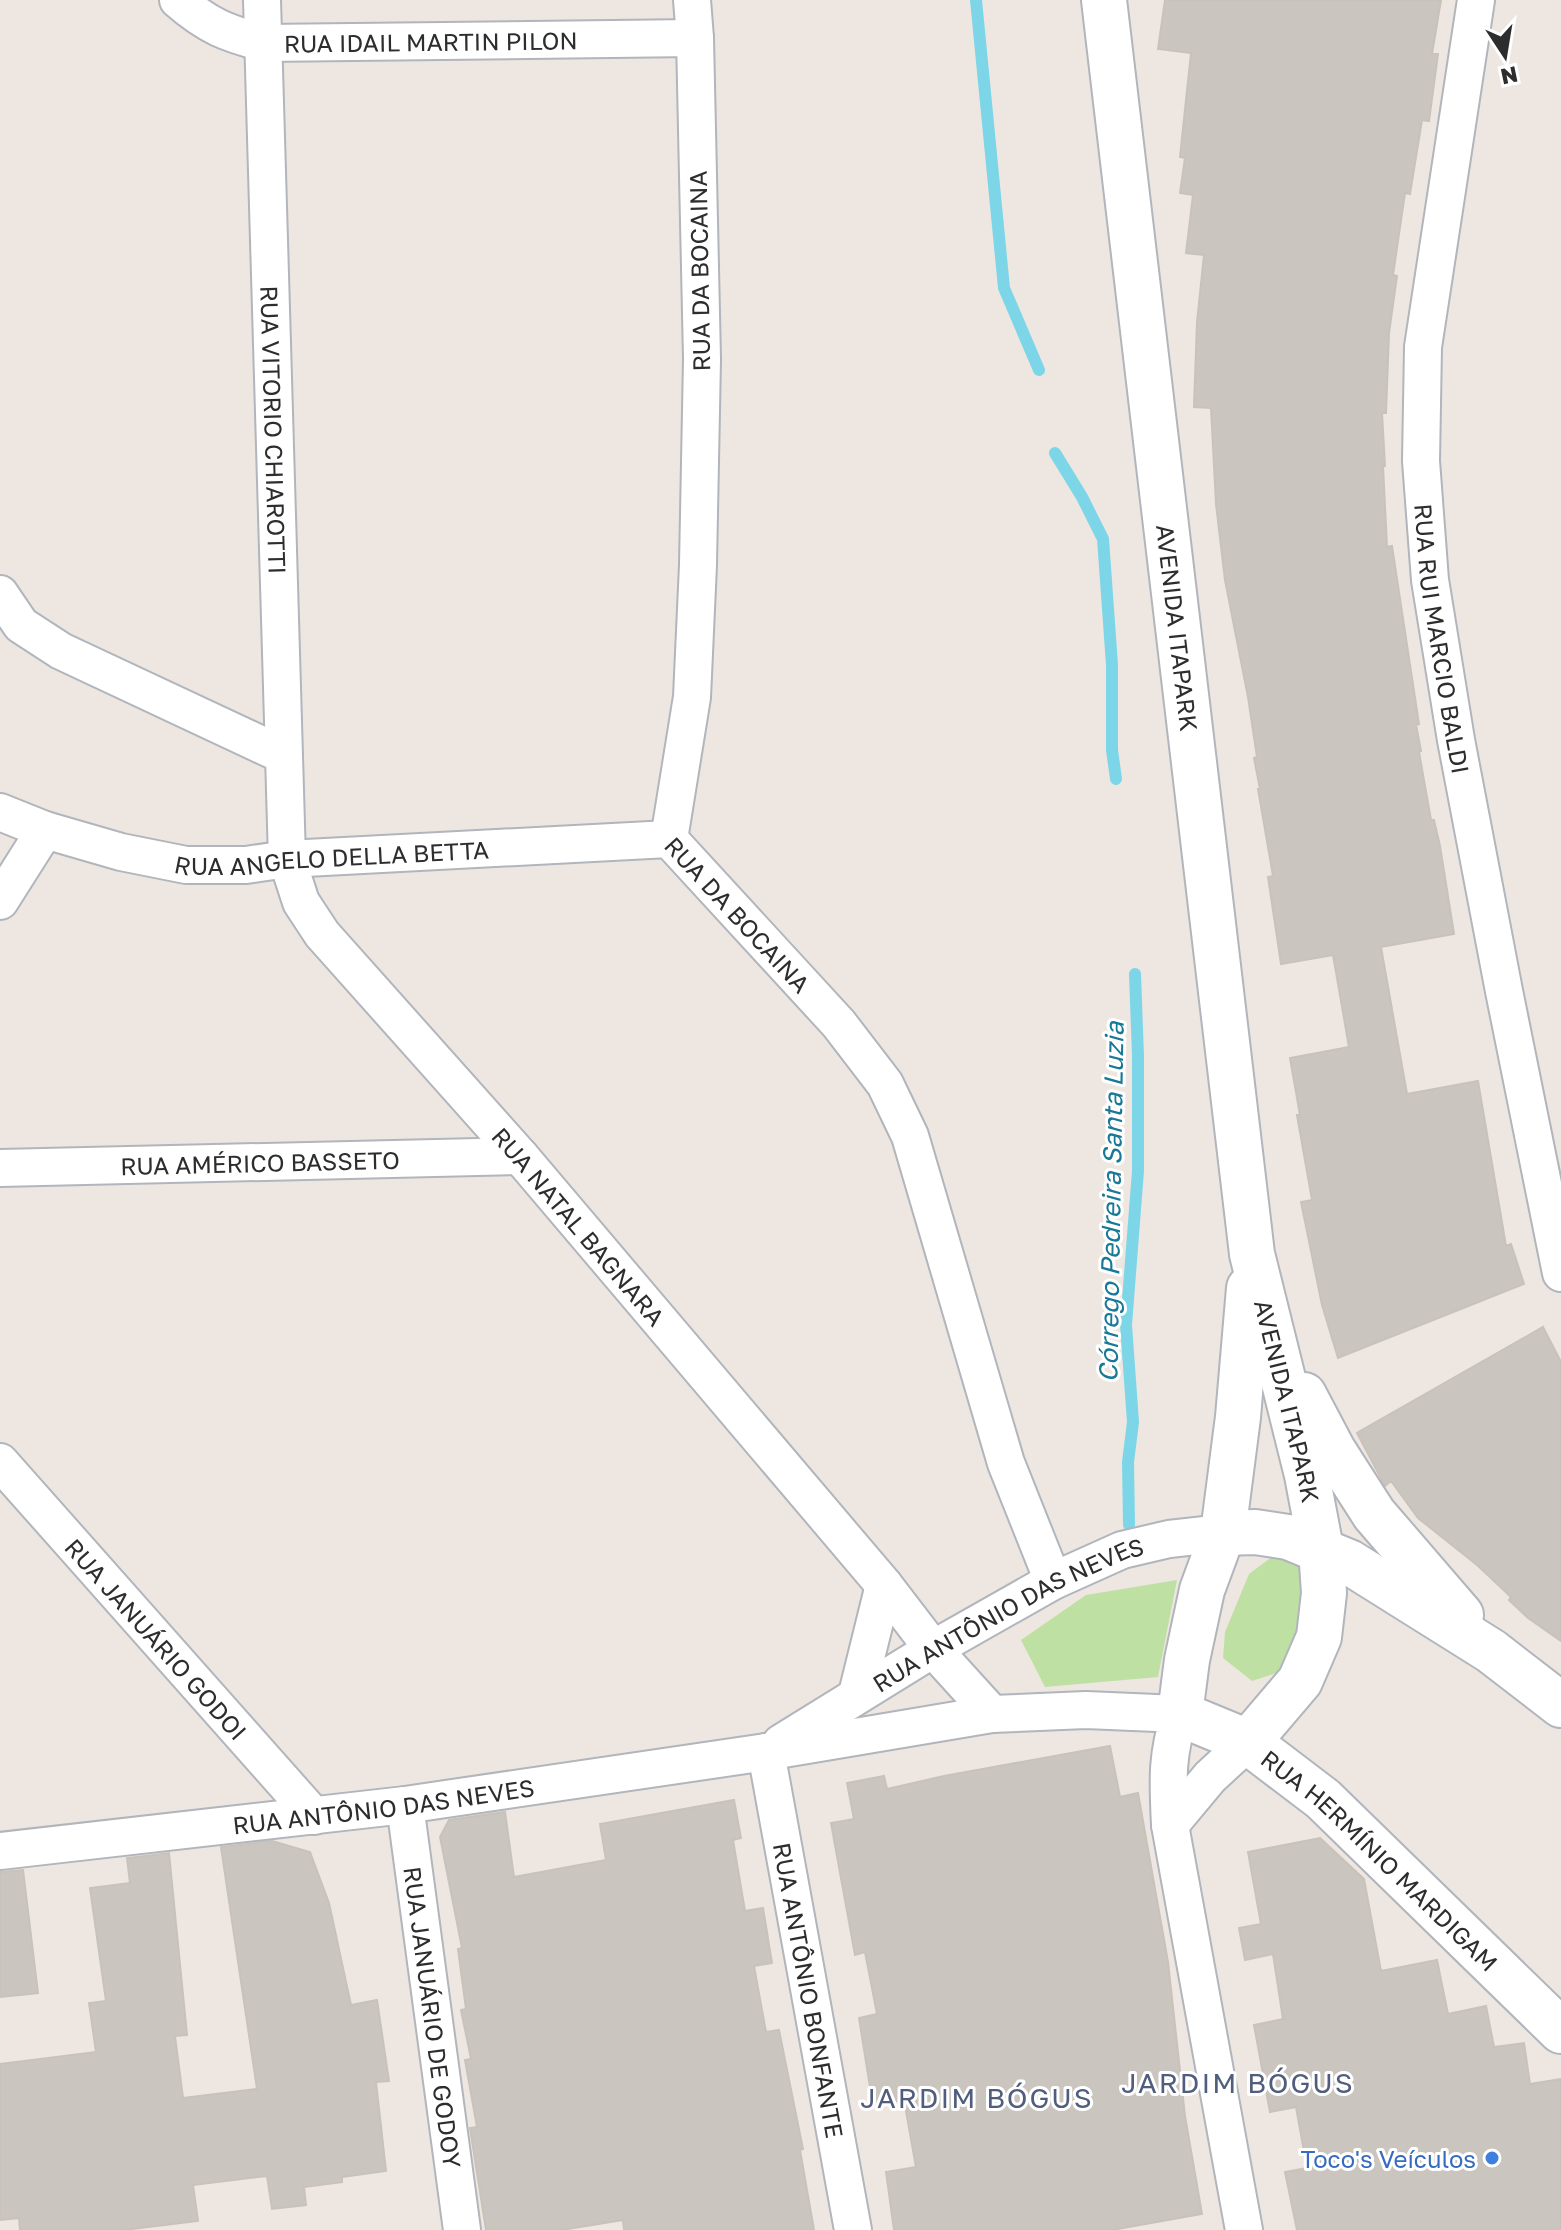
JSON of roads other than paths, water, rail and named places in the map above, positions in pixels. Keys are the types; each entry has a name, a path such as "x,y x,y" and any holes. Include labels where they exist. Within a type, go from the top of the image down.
{"main road":[{"name":"AVENIDA ITAPARK","path":"1104,0 1252,1254 1307,1475 1321,1549 1324,1593 1319,1637 1300,1681 1248,1742"},
{"name":"AVENIDA ITAPARK","path":"1180,1714 1187,1660 1202,1590 1223,1533 1238,1417 1252,1254"},
{"path":"1274,1337 1333,1450 1374,1514 1491,1651"},
{"name":"AVENIDA ITAPARK","path":"1223,1533 1255,1532 1288,1537 1349,1562 1491,1651 1561,1705"},
{"name":"RUA HERMÍNIO MARDIGAM","path":"1180,1714 1248,1742 1323,1799 1543,1996 1561,2031"}],"street":[{"name":"RUA IDAIL MARTIN PILON","path":"178,0 196,16 224,33 264,43 695,38"},
{"name":"RUA VITORIO CHIAROTTI","path":"262,0 287,859"},
{"name":"RUA DA BOCAINA","path":"692,0 702,359 698,565 692,697 669,839 839,1024 885,1084 910,1136 1006,1463 1053,1581"},
{"name":"RUA RUI MARCIO BALDI","path":"1476,0 1423,347 1421,461 1430,580 1456,740 1561,1273"},
{"path":"0,594 21,625 61,651 283,755"},
{"name":"RUA ANGELO DELLA BETTA","path":"0,812 45,830 121,852 186,865 246,865 287,859 669,839"},
{"path":"0,901 45,830"},
{"name":"RUA NATAL BAGNARA","path":"287,859 301,902 322,934 520,1156 884,1585 933,1649 992,1714"},
{"name":"RUA AMÉRICO BASSETO","path":"0,1168 520,1156"},
{"name":"RUA JANUÁRIO GODOI","path":"0,1462 314,1816"},
{"name":"RUA ANTÔNIO DAS NEVES","path":"766,1752 857,1694 1053,1581 1122,1550 1169,1539 1223,1533"},
{"path":"857,1694 884,1585"},
{"name":"RUA ANTÔNIO DAS NEVES","path":"0,1851 405,1805 766,1752 992,1714 1086,1710 1180,1714"},
{"path":"1180,1714 1167,1768 1170,1825 1244,2230"},
{"path":"1170,1825 1210,1777 1248,1742"},
{"name":"RUA ANTÔNIO BONFANTE","path":"766,1752 853,2230"},
{"name":"RUA JANUÁRIO DE GODOY","path":"405,1805 462,2230"}],"waterway":[{"name":"Córrego Pedreira Santa Luzia","path":"976,0 1004,288 1039,370"},
{"name":"Córrego Pedreira Santa Luzia","path":"1055,453 1103,539 1112,665 1112,750 1116,779"},
{"name":"Córrego Pedreira Santa Luzia","path":"1129,1525 1128,1462 1133,1422 1126,1325 1138,1171 1135,974"}],"place":[{"name":"Toco's Veículos","path":"1492,2158"}],"district":[{"name":"JARDIM BÓGUS","path":"1238,2082"},
{"name":"JARDIM BÓGUS","path":"977,2097"}]}
